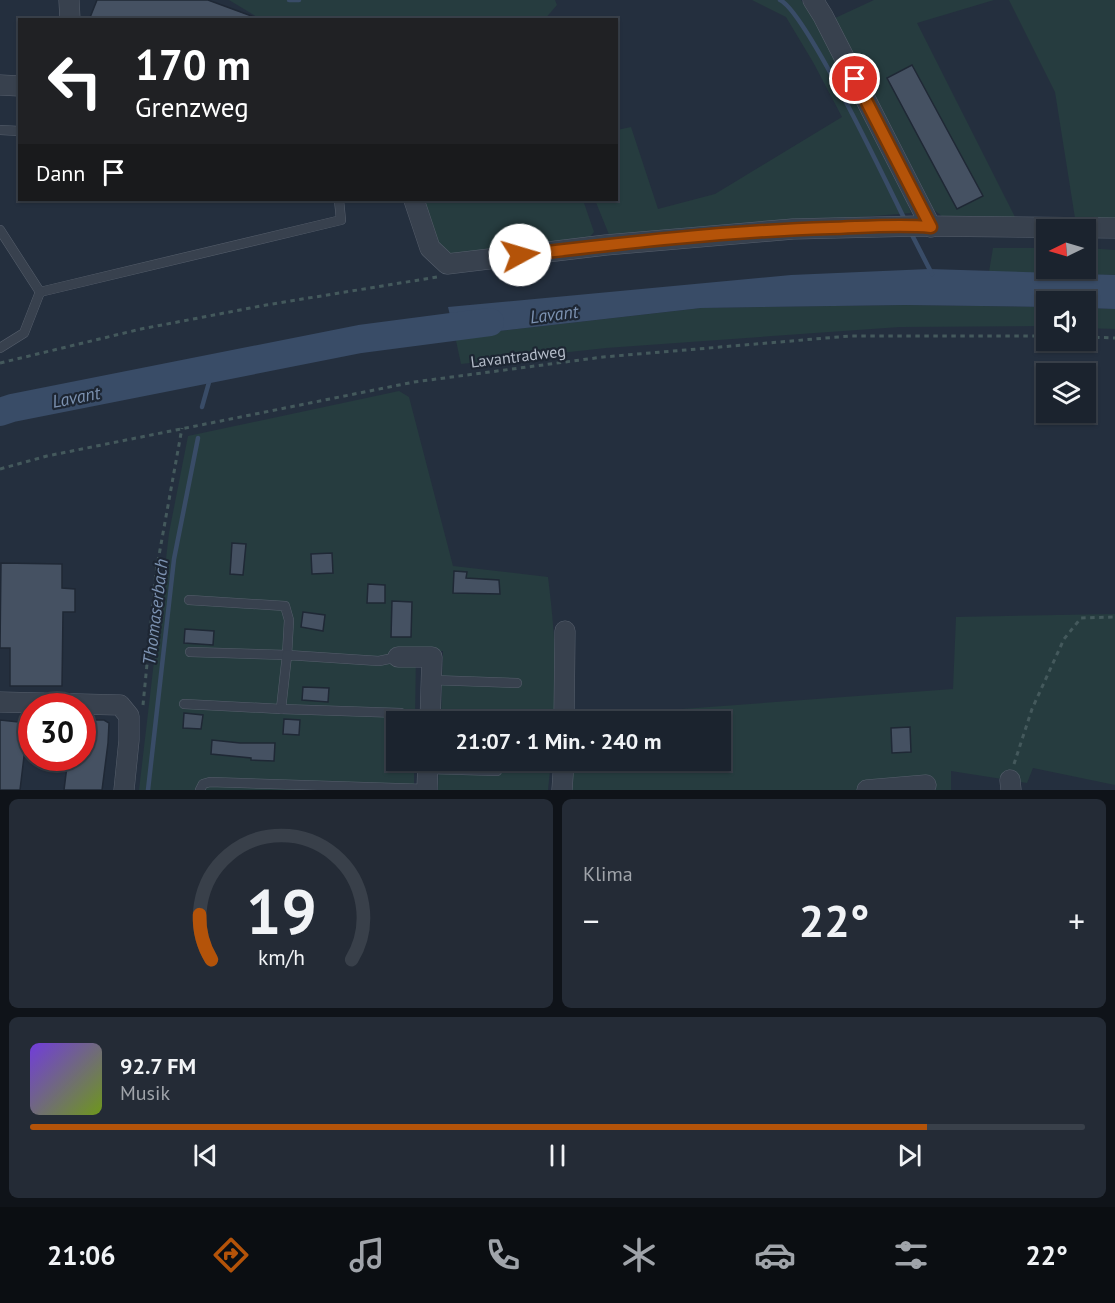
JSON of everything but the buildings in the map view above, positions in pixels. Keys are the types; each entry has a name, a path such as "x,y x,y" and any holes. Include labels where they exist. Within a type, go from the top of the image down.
{"street":[{"path":"69,0 70,18"},
{"path":"813,0 823,16 925,226"},
{"path":"0,85 18,86"},
{"path":"414,201 430,248 447,264 606,245 770,231 894,226 1115,228"},
{"path":"564,630 564,711"},
{"path":"398,657 432,657 430,711"},
{"path":"0,702 120,705 129,716 124,790"},
{"path":"427,790 428,771"},
{"path":"562,790 563,771"},
{"path":"867,790 926,785"}],"lane":[{"path":"0,130 18,131"},
{"path":"40,292 341,220 339,201"},
{"path":"0,230 40,292"},
{"path":"0,348 24,333 40,292"},
{"path":"189,600 285,606 290,620 281,709"},
{"path":"190,652 379,661 398,657"},
{"path":"431,680 517,683"},
{"path":"184,704 386,713"},
{"path":"200,790 203,784 210,782 427,790"}],"path":[{"path":"0,363 141,329 266,305 443,277"},
{"name":"Lavantradweg","path":"0,469 47,456 414,381 603,357 850,336 1036,336"},
{"path":"1096,337 1115,338"},
{"path":"142,710 156,572 182,428"},
{"path":"1011,785 1032,709 1064,639 1081,618 1115,617"}],"green space":[{"path":"229,0 555,0 557,5 546,18 259,18"},
{"path":"752,0 801,0 822,31 903,192 911,213 610,237 595,201 618,201 618,130 631,127 658,209 715,194 842,117 786,17"},
{"path":"874,0 994,0 917,23 1015,217 943,217 929,206 833,19"},
{"path":"1009,0 1115,0 1115,219 1075,218 1055,92"},
{"path":"422,201 583,201 594,232 587,240 451,254 438,246"},
{"path":"993,248 1036,248 1036,273 989,272"},
{"path":"1096,249 1115,250 1115,275 1096,275"},
{"path":"905,305 1036,307 1036,326 900,327 606,348 461,364 455,336 701,308"},
{"path":"1096,308 1115,309 1115,329 1096,328"},
{"path":"399,391 409,397 453,566 548,577 555,649 555,711 441,711 443,651 416,653 415,711 386,711 386,771 414,771 414,790 139,790 169,533 188,436"},
{"path":"1115,614 1115,785 1033,768 1027,783 951,771 951,790 571,790 572,771 731,771 731,711 654,711 953,689 956,617"},
{"path":"439,771 550,771 548,790 438,790"}],"water":[{"path":"929,269 1036,272 1036,279 1096,279 1096,274 1115,275 1115,309 1096,308 1096,291 1036,291 1036,307 905,305 701,308 455,336 448,307 791,275"}],"waterway":[{"path":"289,0 299,0"},
{"path":"780,0 792,11 826,65 905,220"},
{"path":"910,231 932,274"},
{"name":"Lavant","path":"0,412 360,339 490,322"},
{"name":"Thomaserbach","path":"202,407 213,368"},
{"name":"Thomaserbach","path":"148,790 174,559 198,438"}],"route":[{"path":"520,255 606,245 793,229 931,227 855,79"}]}
